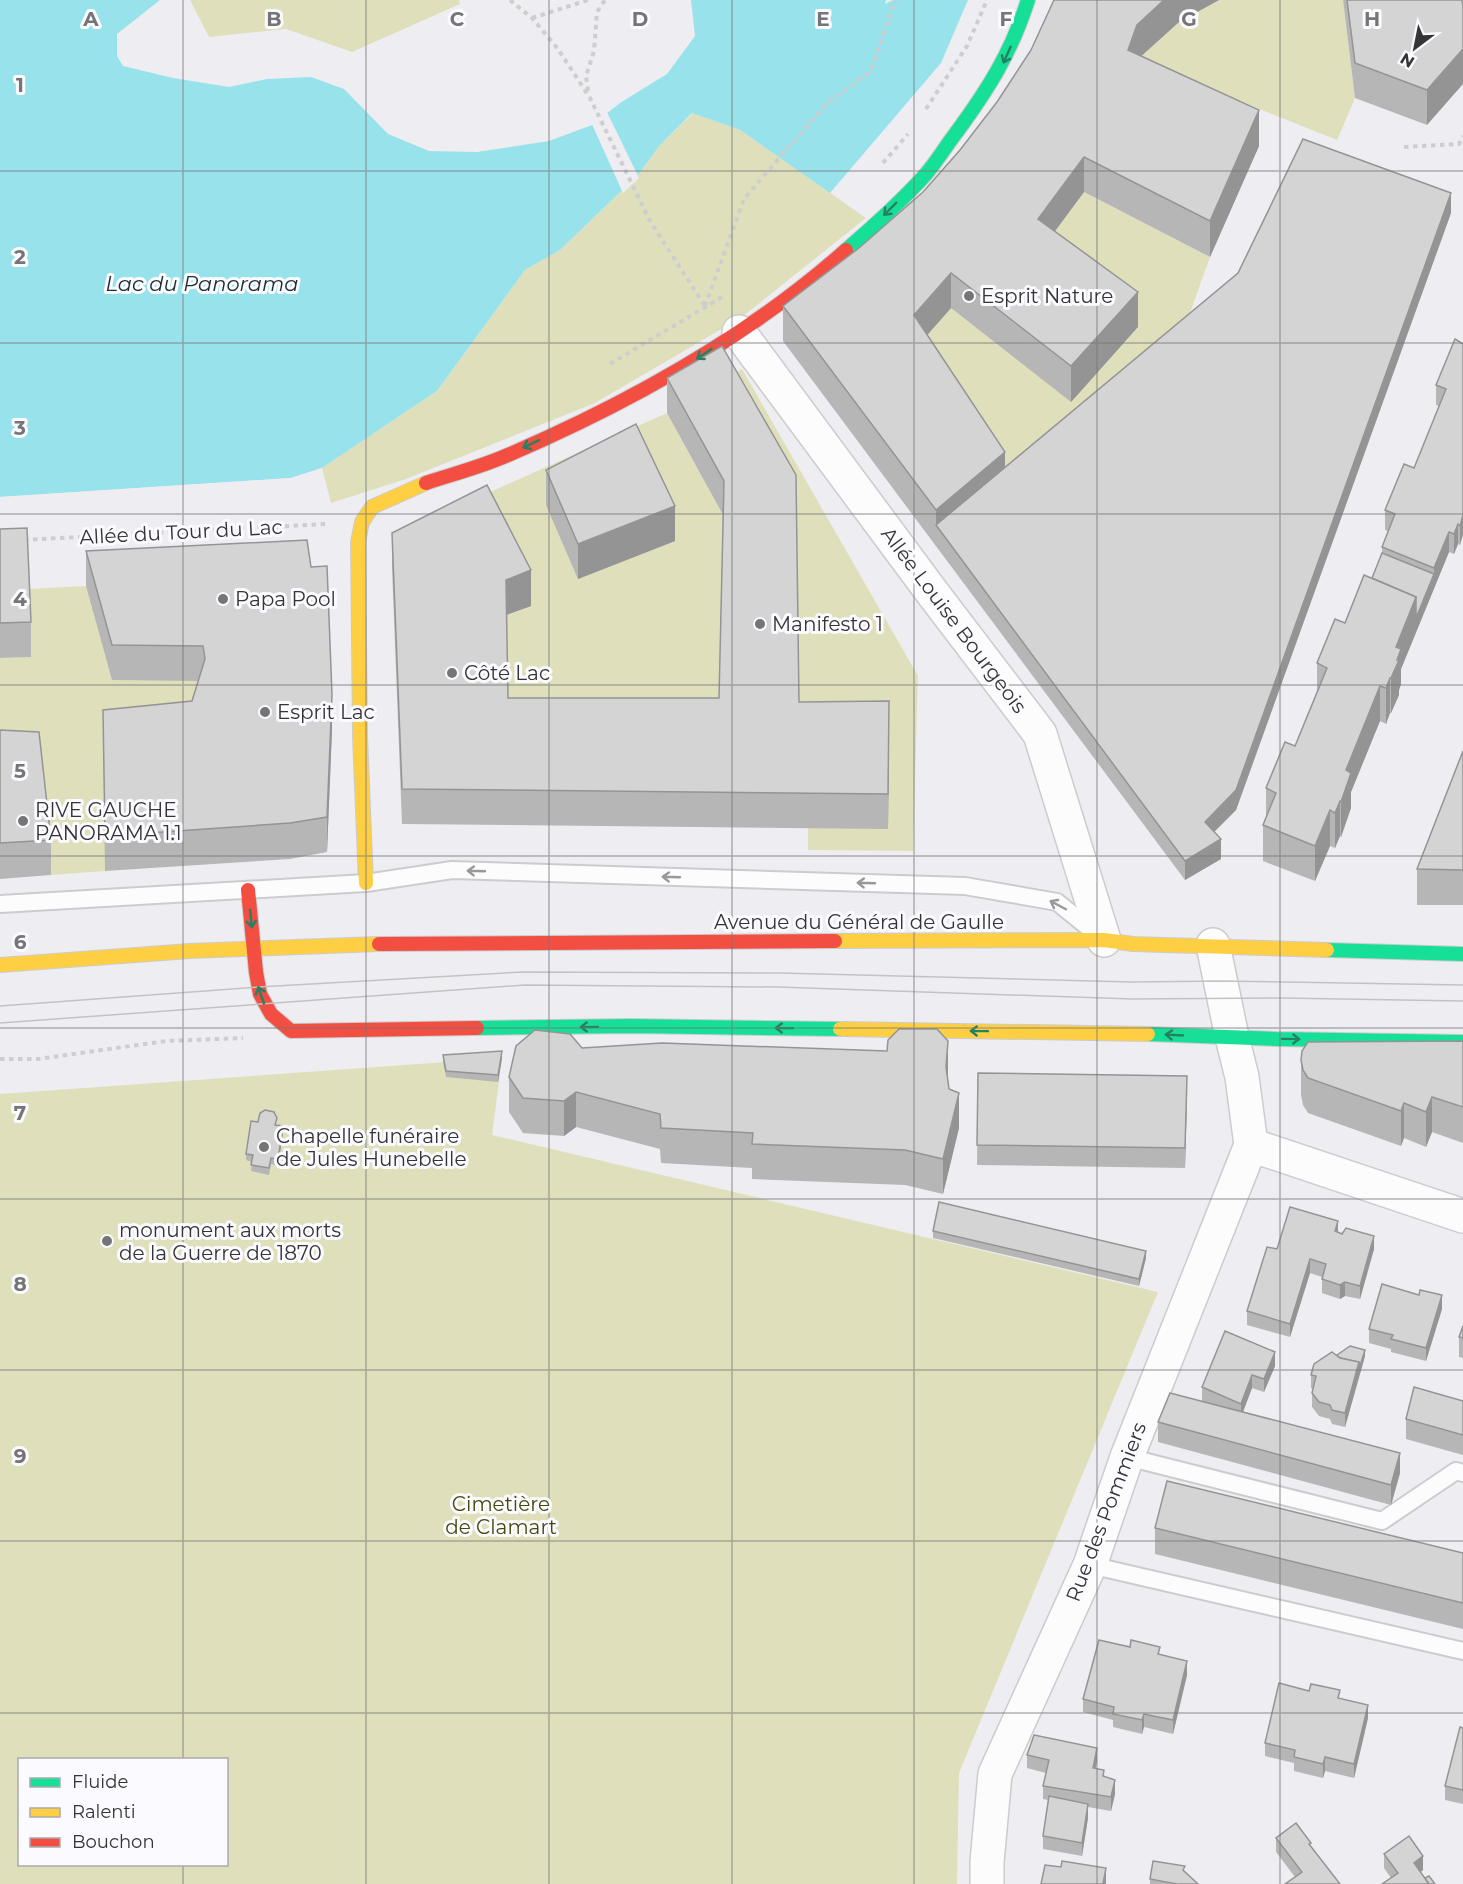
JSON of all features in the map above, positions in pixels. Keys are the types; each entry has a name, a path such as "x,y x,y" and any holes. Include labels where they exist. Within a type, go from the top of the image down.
{"street":[{"path":"366,883 358,542 362,522 372,507 398,494 506,456 623,401 694,361 773,310 823,271 877,223 927,173 987,92 1015,37 1028,0"},
{"name":"Allée Louise Bourgeois","path":"739,332 1040,734 1104,940"},
{"path":"248,890 258,987 263,1004 278,1023 291,1030 631,1026 1159,1034 1463,1042"},
{"name":"Avenue du Général de Gaulle","path":"0,965 255,947 367,944 1104,940 1133,944 1463,954"},
{"path":"1213,945 1242,1077 1251,1145 1463,1216"},
{"name":"Rue des Pommiers","path":"987,1884 995,1774 1090,1565 1127,1457 1251,1145"}],"lane":[{"path":"0,904 366,883 452,870 965,886 1057,902 1104,940"},
{"path":"1127,1457 1382,1521 1456,1471 1463,1473"},
{"path":"1090,1565 1463,1651"}],"path":[{"path":"510,0 532,18 558,49 590,98"},
{"path":"532,18 588,0"},
{"path":"605,0 597,12 594,51 586,76 590,98 641,205 705,306 721,312 739,332"},
{"path":"705,306 744,199 825,104 871,71 895,0"},
{"path":"925,110 968,46 987,0"},
{"path":"878,168 913,128"},
{"path":"1404,147 1459,144 1463,136"},
{"path":"603,368 726,295"},
{"name":"Allée du Tour du Lac","path":"24,540 362,522"},
{"path":"0,1059 38,1059 166,1041 253,1038 291,1030"}],"green space":[{"path":"190,0 459,0 460,4 352,52 286,29 209,37"},
{"path":"1219,0 1343,0 1355,98 1337,140 1137,60 1179,22"},
{"path":"693,113 740,130 866,218 742,317 595,403 406,479 331,503 322,468 437,391 525,270 560,250 638,175 660,145"},
{"path":"1084,192 1210,257 1179,344 1005,487 914,350 951,308 1071,401 1138,328 1038,254"},
{"path":"742,369 918,676 913,851 808,850 799,737 722,382"},
{"path":"667,413 724,517 719,733 508,733 506,615 531,605 479,497"},
{"path":"86,586 203,682 105,871 51,875 0,766 0,658 31,657 28,589"},
{"name":"Cimetière de Clamart","path":"502,1058 492,1135 1158,1292 959,1773 957,1884 0,1884 0,1094"}],"water":[{"name":"Lac du Panorama","path":"0,0 160,0 117,34 117,56 123,66 173,78 229,87 267,79 311,77 344,89 388,134 429,151 477,152 549,141 592,125 620,103 667,74 695,36 691,0 886,0 885,4 893,0 968,0 941,63 830,193 740,130 692,113 660,145 638,175 560,250 525,270 437,391 322,468 291,478 0,497"}],"pier":[{"path":"606,110 639,178 623,193 591,122"},
{"path":"322,468 323,471 292,481 0,500 0,497 291,478"}],"building":[{"name":"Esprit Nature","path":"1054,0 1164,0 1137,25 1128,50 1259,110 1210,221 1084,157 1038,219 1138,292 1071,366 951,273 914,315 1005,452 936,510 783,306 859,248 923,192 960,150 997,102 1031,50"},
{"path":"1347,0 1462,0 1463,49 1427,90 1355,63"},
{"path":"1303,139 1451,193 1236,790 1205,822 1221,839 1185,861 936,525 1238,273"},
{"path":"1455,339 1463,344 1463,515 1460,526 1458,524 1454,534 1449,532 1434,568 1382,547 1395,514 1385,510 1404,464 1414,468 1446,389 1436,385"},
{"path":"722,346 796,475 799,702 889,701 888,794 402,789 392,533 487,485 531,570 506,580 508,698 719,698 724,481 667,378"},
{"path":"636,424 675,506 578,544 546,470"},
{"path":"27,528 31,622 0,623 0,529"},
{"name":"Esprit Lac","path":"307,540 311,567 327,566 332,695 327,817 290,823 105,836 103,710 192,701 205,659 203,646 112,645 86,551"},
{"path":"1382,553 1434,574 1416,618 1416,597 1372,578"},
{"path":"1364,575 1416,597 1396,647 1401,649 1397,660 1399,660 1386,688 1380,686 1346,770 1351,773 1341,802 1335,813 1330,810 1315,846 1263,825 1276,793 1266,788 1285,742 1295,746 1327,668 1317,663 1335,619 1345,623"},
{"name":"RIVE GAUCHE PANORAMA 1.1","path":"0,730 39,732 51,840 0,843"},
{"path":"1463,751 1463,870 1417,869"},
{"path":"899,1029 937,1029 948,1041 946,1067 949,1089 959,1093 943,1159 905,1150 752,1144 753,1133 661,1128 660,1114 576,1092 564,1101 523,1098 509,1077 516,1046 535,1030 570,1034 582,1048 662,1043 887,1051 888,1040"},
{"path":"1463,1041 1463,1107 1432,1097 1426,1112 1404,1103 1401,1111 1308,1078 1301,1060 1302,1051 1308,1042"},
{"path":"502,1051 498,1075 446,1071 443,1055"},
{"path":"978,1073 1187,1076 1185,1148 977,1145"},
{"name":"Chapelle funéraire de Jules Hunebelle","path":"265,1110 274,1112 277,1118 275,1125 283,1126 278,1159 271,1158 269,1168 251,1165 253,1155 246,1154 251,1121 258,1122 260,1113"},
{"path":"939,1202 1146,1251 1139,1279 933,1231"},
{"path":"1290,1207 1338,1221 1335,1231 1342,1234 1346,1228 1374,1236 1360,1286 1345,1282 1340,1285 1322,1279 1326,1264 1310,1259 1290,1324 1247,1311 1267,1247 1277,1249"},
{"path":"1382,1284 1419,1295 1420,1290 1442,1295 1426,1348 1391,1339 1393,1335 1369,1329"},
{"path":"1463,1326 1463,1338 1459,1337"},
{"path":"1225,1331 1275,1352 1264,1379 1252,1375 1241,1404 1202,1387"},
{"path":"1350,1346 1365,1350 1359,1369 1359,1362 1340,1358 1337,1355"},
{"path":"1332,1352 1340,1358 1359,1362 1345,1413 1332,1410 1330,1405 1319,1402 1312,1393 1316,1376 1311,1375 1314,1364"},
{"path":"1414,1387 1463,1401 1463,1435 1406,1419"},
{"path":"1170,1393 1400,1453 1391,1485 1158,1422"},
{"path":"1167,1481 1463,1553 1463,1603 1155,1528"},
{"path":"1099,1640 1130,1647 1131,1640 1160,1647 1158,1654 1187,1661 1173,1720 1144,1714 1142,1720 1113,1714 1114,1707 1083,1699"},
{"path":"1279,1683 1309,1691 1311,1684 1340,1690 1338,1698 1368,1705 1354,1764 1325,1757 1323,1764 1294,1757 1295,1750 1265,1743"},
{"path":"1460,1727 1463,1728 1463,1790 1445,1786"},
{"path":"1034,1735 1097,1748 1093,1768 1104,1770 1103,1776 1115,1780 1111,1797 1043,1786 1049,1760 1027,1755"},
{"path":"1049,1796 1088,1804 1082,1843 1043,1836"},
{"path":"1296,1823 1340,1884 1285,1884 1302,1872 1276,1838"},
{"path":"1409,1836 1423,1856 1414,1863 1429,1884 1382,1884 1398,1873 1384,1854"},
{"path":"1062,1861 1106,1868 1103,1884 1041,1884 1045,1865 1061,1867"},
{"path":"1153,1861 1185,1866 1183,1870 1198,1884 1177,1884 1150,1879"},
{"path":"1429,1876 1435,1884 1429,1884 1425,1878"}],"tram line":[{"path":"0,1006 258,987 522,972 779,973 1132,982 1463,985"},
{"path":"0,1023 525,985 778,987 1132,999 1280,998 1463,1001"}],"traffic: fast":[{"path":"846,250 898,204 934,164 998,70 1028,0"},
{"path":"1327,950 1463,954"},
{"path":"477,1028 631,1026 840,1029"},
{"path":"1148,1034 1463,1042"}],"traffic: slow":[{"path":"366,883 360,736 358,542 362,522 372,507 426,483"},
{"path":"835,941 1104,940 1133,944 1327,950"},
{"path":"0,965 190,951 379,944"},
{"path":"840,1029 1148,1034"}],"traffic: jam":[{"path":"426,483 508,455 642,390 685,366 768,312 846,250"},
{"path":"248,890 260,994 271,1014 291,1031 477,1028"},
{"path":"379,944 835,941"}],"place":[{"name":"Esprit Nature","path":"969,296"},
{"name":"Papa Pool","path":"223,599"},
{"name":"Manifesto 1","path":"760,624"},
{"name":"Côté Lac","path":"452,673"},
{"name":"Esprit Lac","path":"265,712"},
{"name":"RIVE GAUCHE PANORAMA 1.1","path":"23,821"},
{"name":"Chapelle funéraire de Jules Hunebelle","path":"264,1147"},
{"name":"monument aux morts de la Guerre de 1870","path":"107,1241"}]}
